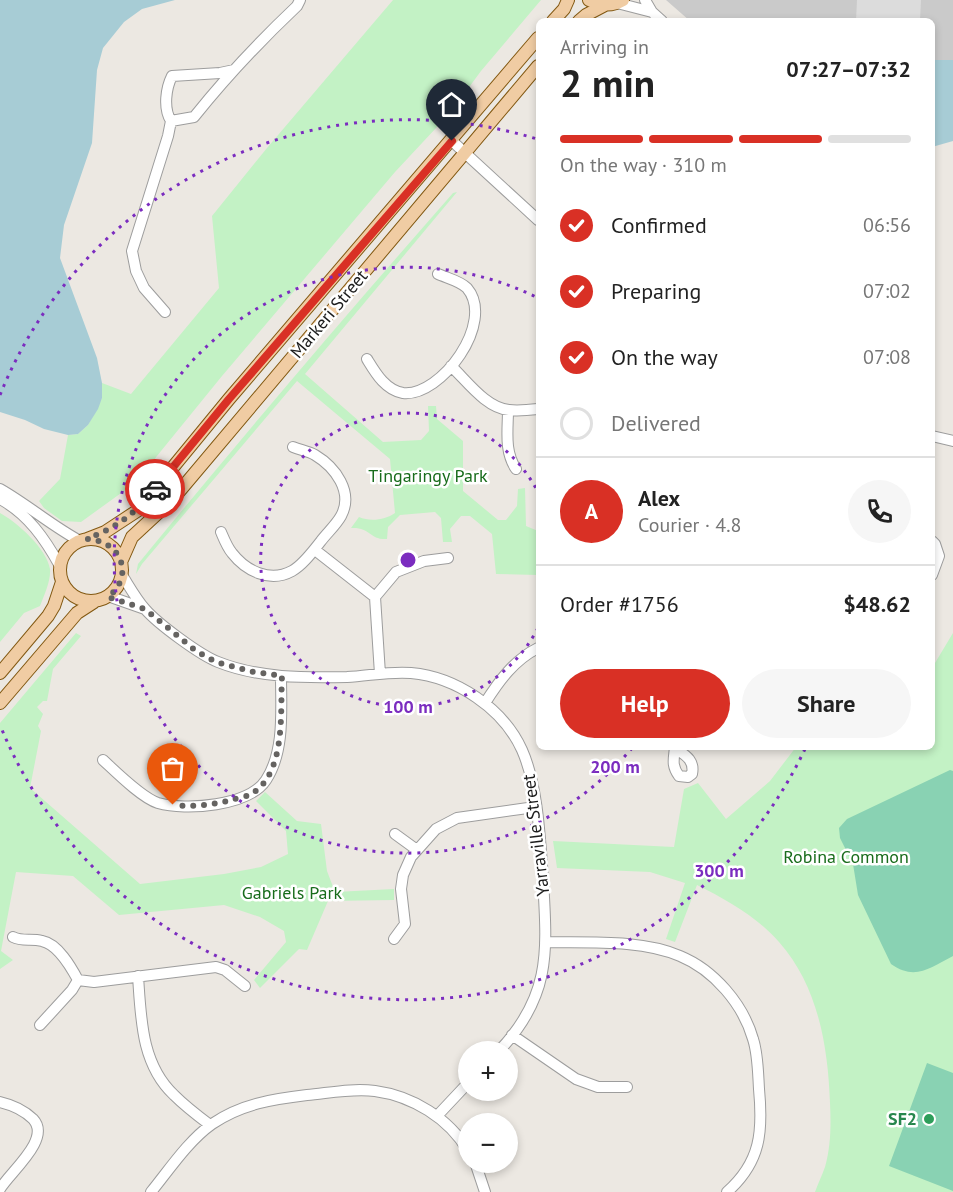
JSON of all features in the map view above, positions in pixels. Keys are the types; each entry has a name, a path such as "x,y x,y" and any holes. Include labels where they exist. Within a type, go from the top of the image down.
{"main road":[{"path":"556,18 568,0"},
{"path":"589,0 615,3"},
{"path":"582,18 615,3"},
{"name":"Markeri Street","path":"84,540 105,532 137,511 237,390 536,40"},
{"name":"Markeri Street","path":"121,562 132,537 172,500 536,68"},
{"path":"0,703 77,613 94,602 108,597 118,587 122,575 121,562 112,547 96,540 84,540 67,551 60,566 62,582 67,591 75,597 94,602"},
{"path":"0,673 48,616 62,582"}],"street":[{"path":"171,121 194,117 234,70 297,6 300,0"},
{"path":"645,0 659,18"},
{"path":"615,3 652,12"},
{"path":"165,312 144,288 136,271 132,251 168,136 171,121 168,116 167,88 172,76 234,70"},
{"path":"452,141 536,218"},
{"path":"367,359 377,376 401,393 422,390 451,366 470,339 474,328 473,301 464,285 438,274"},
{"path":"451,366 482,396 499,407 508,410 536,409"},
{"path":"508,410 508,454 516,469"},
{"path":"935,437 953,441"},
{"path":"221,532 232,553 259,575 280,576 291,572 315,550 341,516 345,503 345,490 340,477 314,454 293,447"},
{"path":"0,489 27,505 58,529 84,540"},
{"path":"0,500 15,508 35,527 60,566"},
{"path":"935,544 939,556 935,567"},
{"path":"315,550 375,597"},
{"path":"380,674 375,597 396,572 424,561 448,558"},
{"name":"Yarraville Street","path":"122,575 145,609 196,651 216,662 240,669 282,676 347,677 411,673 440,680 471,693 502,721 521,748 530,776 540,843 545,942 539,990 527,1017 507,1041"},
{"path":"108,597 145,609"},
{"path":"485,704 499,681 519,659 536,649"},
{"path":"104,760 124,780 156,802 189,807 218,804 250,795 266,781 275,761 280,735 282,676"},
{"path":"394,939 405,924 401,889 403,875 417,850 436,829 457,818 535,807"},
{"path":"395,834 417,850"},
{"path":"14,937 21,941 48,942 69,963 78,980"},
{"path":"545,942 649,946 681,956 716,978 739,1009 753,1039 762,1120 753,1158 735,1185 727,1192"},
{"path":"78,980 94,982 216,967 225,970 245,986"},
{"path":"138,976 142,1032 150,1061 172,1094 210,1125"},
{"path":"40,1025 72,990 78,980"},
{"path":"512,1035 576,1079 598,1087 627,1087"},
{"path":"151,1192 210,1125 234,1112 274,1099 352,1090 390,1094 405,1099 437,1116 458,1137"},
{"path":"437,1116 458,1094"},
{"path":"0,1102 21,1108 37,1123 39,1130 38,1138 31,1150 0,1189"},
{"path":"479,1173 485,1192"}],"shaded area":[{"path":"666,0 953,0 953,60 935,60 935,18 687,18"},
{"path":"857,0 921,0 920,18 856,18"}],"green space":[{"path":"393,0 541,0 481,71 450,113 395,172 222,376 135,483 81,522 62,521 44,508 39,501 60,479 68,435 78,434 88,425 102,398 102,383 131,394 219,288 212,216"},
{"name":"Tingaringy Park","path":"457,192 305,374 383,442 421,440 429,431 428,406 436,406 437,419 463,441 463,491 498,520 506,520 517,506 518,489 525,488 526,526 536,530 536,575 496,574 492,534 470,516 461,516 450,529 452,542 443,542 441,518 435,512 400,515 388,527 387,539 377,538 363,529 351,528 359,517 377,520 395,513 390,459 297,381 136,574 138,564 255,423 453,193"},
{"path":"0,513 22,529 37,545 48,561 50,574 40,606 24,613 0,642"},
{"name":"Gabriels Park","path":"76,633 81,636 53,669 47,701 43,701 37,707 43,714 38,726 41,731 30,788 140,884 261,867 288,854 286,831 256,801 265,792 297,821 321,824 327,871 335,892 394,889 394,900 328,901 307,950 299,949 260,988 254,980 286,942 284,931 260,917 224,905 119,915 73,876 16,872 1,951 13,960 0,969 0,723"},
{"name":"Robina Common","path":"953,633 953,1192 815,1192 825,1167 829,1143 827,1060 812,997 792,959 779,942 751,916 697,885 675,942 666,939 685,883 650,872 557,868 553,841 674,847 684,789 698,783 726,819 770,781 794,750 935,750 935,663"},
{"path":"950,770 953,771 953,956 922,971 908,972 891,964 858,895 853,864 840,838 839,828 847,819"},
{"name":"SF2","path":"927,1063 953,1073 953,1191 889,1166"}],"water":[{"path":"0,0 175,0 142,9 124,22 103,48 97,70 92,143 64,225 60,258 97,358 102,383 102,398 98,409 88,425 78,434 68,435 44,429 0,412"},
{"path":"935,60 953,60 953,141 935,146"}],"way so far":[{"path":"155,489 137,511 105,532 87,539 105,542 118,554 121,562 123,568 118,587 108,597 145,609 196,651 216,662 254,672 282,676 280,735 275,761 266,781 250,795 218,804 189,807 173,805"}],"place":[{"name":"SF2","path":"929,1119"}],"route":[{"path":"155,489 229,399 452,141"}]}
